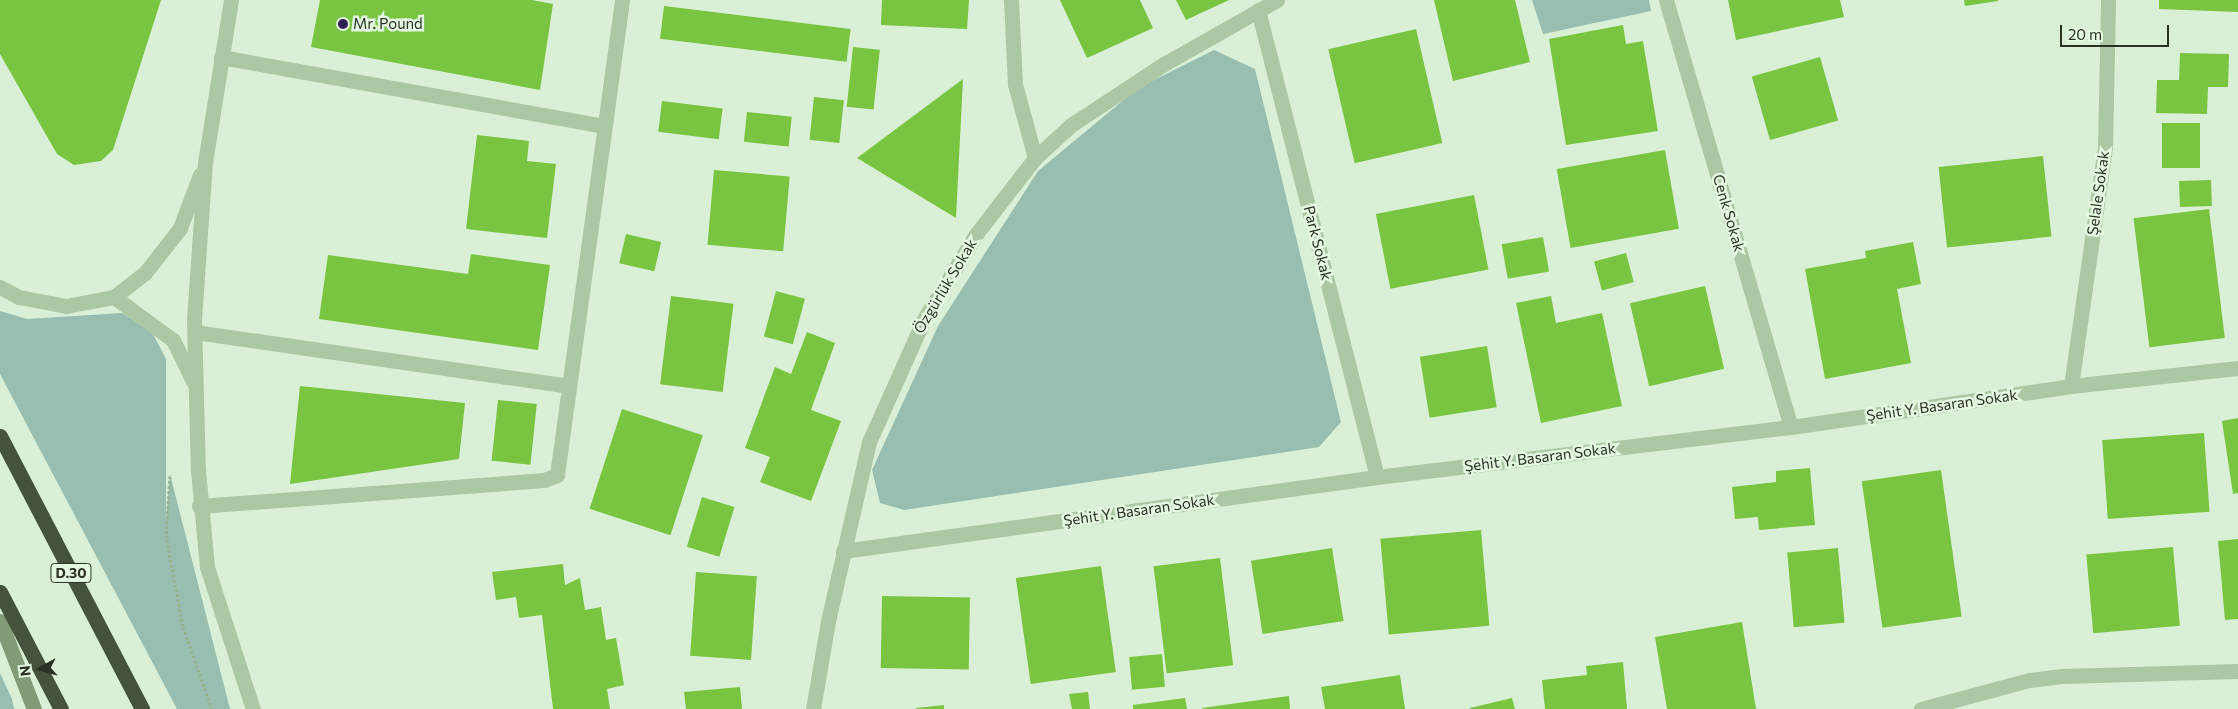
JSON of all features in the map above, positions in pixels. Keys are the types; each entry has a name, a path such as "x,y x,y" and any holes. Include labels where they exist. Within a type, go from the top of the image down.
{"highway":[{"name":"D.30","path":"0,436 142,709"},
{"path":"0,592 61,709"}],"main road":[{"path":"0,621 34,709"}],"street":[{"path":"231,0 205,162 195,332 199,506 214,593 253,709"},
{"path":"199,506 544,480 557,475 622,0"},
{"path":"1011,0 1015,84 1035,158"},
{"name":"Özgürlük Sokak","path":"813,709 843,551 869,442 901,364 949,277 1035,158 1071,125 1116,93 1276,0"},
{"name":"Cenk Sokak","path":"1666,0 1791,427"},
{"name":"Şelale Sokak","path":"2071,386 2105,147 2108,0"},
{"name":"Park Sokak","path":"1258,10 1377,477"},
{"path":"222,57 605,126"},
{"path":"0,287 19,297 66,306 114,297 145,273 180,228 205,162"},
{"path":"114,297 173,340 196,387"},
{"path":"195,332 568,386"},
{"name":"Şehit Y. Basaran Sokak","path":"843,551 1377,477 1791,427 2071,386 2238,368"},
{"path":"1921,709 2029,680 2062,676 2238,671"}],"shaded area":[{"path":"1532,0 1649,0 1651,11 1543,34"},
{"path":"1214,50 1255,69 1341,422 1319,447 904,510 880,503 872,470 938,326 1038,171 1138,88"},
{"path":"0,311 27,319 122,313 152,332 166,359 166,522 170,474 230,709 177,709 0,374"},
{"path":"0,673 12,699 14,709 0,709"}],"building":[{"path":"0,0 161,0 113,150 101,161 74,165 57,154 0,54"},
{"path":"320,0 532,0 553,4 540,90 311,47"},
{"path":"882,0 969,0 967,29 881,25"},
{"path":"1060,0 1140,0 1153,28 1087,58"},
{"path":"1176,0 1229,0 1186,20"},
{"path":"1434,0 1515,0 1530,62 1453,81"},
{"path":"1728,0 1840,0 1844,17 1736,40"},
{"path":"1964,0 1998,0 1998,1 1965,6"},
{"path":"2159,0 2238,0 2238,12 2159,9"},
{"path":"664,6 851,29 847,62 660,39"},
{"path":"1623,25 1626,44 1643,41 1658,131 1566,145 1549,39"},
{"path":"1416,29 1442,143 1355,163 1328,49"},
{"path":"853,47 880,50 874,109 847,107"},
{"path":"2180,53 2229,54 2228,87 2208,87 2207,114 2156,113 2157,80 2179,80"},
{"path":"1820,57 1838,120 1770,140 1752,77"},
{"path":"963,79 956,218 857,158"},
{"path":"814,97 844,100 839,143 810,140"},
{"path":"662,101 723,108 719,139 658,132"},
{"path":"747,112 792,117 789,147 744,142"},
{"path":"2162,123 2200,123 2200,168 2162,168"},
{"path":"477,135 529,141 527,161 556,164 547,238 466,229"},
{"path":"1665,150 1679,229 1571,248 1557,169"},
{"path":"2043,156 2051,237 1947,248 1939,167"},
{"path":"714,170 790,177 783,251 707,245"},
{"path":"2211,180 2212,206 2180,207 2179,181"},
{"path":"1474,195 1489,270 1390,289 1376,214"},
{"path":"2209,209 2225,338 2149,347 2134,218"},
{"path":"626,234 661,242 654,271 619,263"},
{"path":"1543,237 1549,271 1508,279 1502,244"},
{"path":"1913,242 1921,284 1897,289 1911,363 1825,379 1805,269 1866,258 1865,251"},
{"path":"1626,253 1634,282 1602,291 1594,262"},
{"path":"471,254 550,265 538,350 319,319 328,255 468,274"},
{"path":"1705,286 1724,369 1649,386 1630,303"},
{"path":"776,291 805,299 793,344 764,336"},
{"path":"671,296 734,304 723,392 660,384"},
{"path":"1551,296 1556,323 1602,313 1622,406 1541,423 1516,303"},
{"path":"807,332 835,343 811,410 841,421 811,501 760,482 770,457 745,448 775,367 791,374"},
{"path":"1487,346 1497,407 1430,418 1420,357"},
{"path":"300,386 465,403 459,459 290,484"},
{"path":"498,400 537,404 530,465 492,461"},
{"path":"622,409 703,435 670,535 590,509"},
{"path":"2238,418 2238,493 2233,494 2222,421"},
{"path":"2204,433 2210,512 2108,519 2102,440"},
{"path":"1810,468 1815,525 1759,530 1758,517 1735,519 1732,487 1776,482 1776,471"},
{"path":"1941,470 1962,617 1882,628 1862,481"},
{"path":"702,497 735,507 719,557 687,547"},
{"path":"1481,530 1489,626 1389,634 1380,539"},
{"path":"2238,539 2238,619 2225,620 2218,541"},
{"path":"2173,547 2180,626 2093,633 2086,555"},
{"path":"1332,548 1344,621 1263,634 1251,561"},
{"path":"1838,548 1845,623 1794,627 1787,552"},
{"path":"1220,558 1233,665 1167,673 1153,566"},
{"path":"563,564 565,585 580,578 585,610 601,607 606,640 616,638 624,685 607,689 610,709 553,709 542,615 519,618 516,597 496,600 492,572"},
{"path":"1101,566 1116,672 1031,684 1016,578"},
{"path":"696,572 757,576 751,660 690,656"},
{"path":"882,596 970,598 969,670 881,668"},
{"path":"1742,622 1756,709 1667,709 1655,637"},
{"path":"1162,654 1165,687 1132,690 1129,657"},
{"path":"1623,662 1627,709 1545,709 1542,680 1587,675 1586,666"},
{"path":"1400,675 1405,709 1325,709 1321,687"},
{"path":"740,687 742,709 686,709 684,692"},
{"path":"1088,692 1090,709 1072,709 1069,694"},
{"path":"1289,696 1290,709 1202,709 1202,708"},
{"path":"1185,698 1187,709 1133,709 1133,705"},
{"path":"1512,698 1515,709 1470,709 1470,708"},
{"path":"944,705 944,709 916,709 916,708"}],"place":[{"name":"Mr. Pound","path":"343,24"}]}
